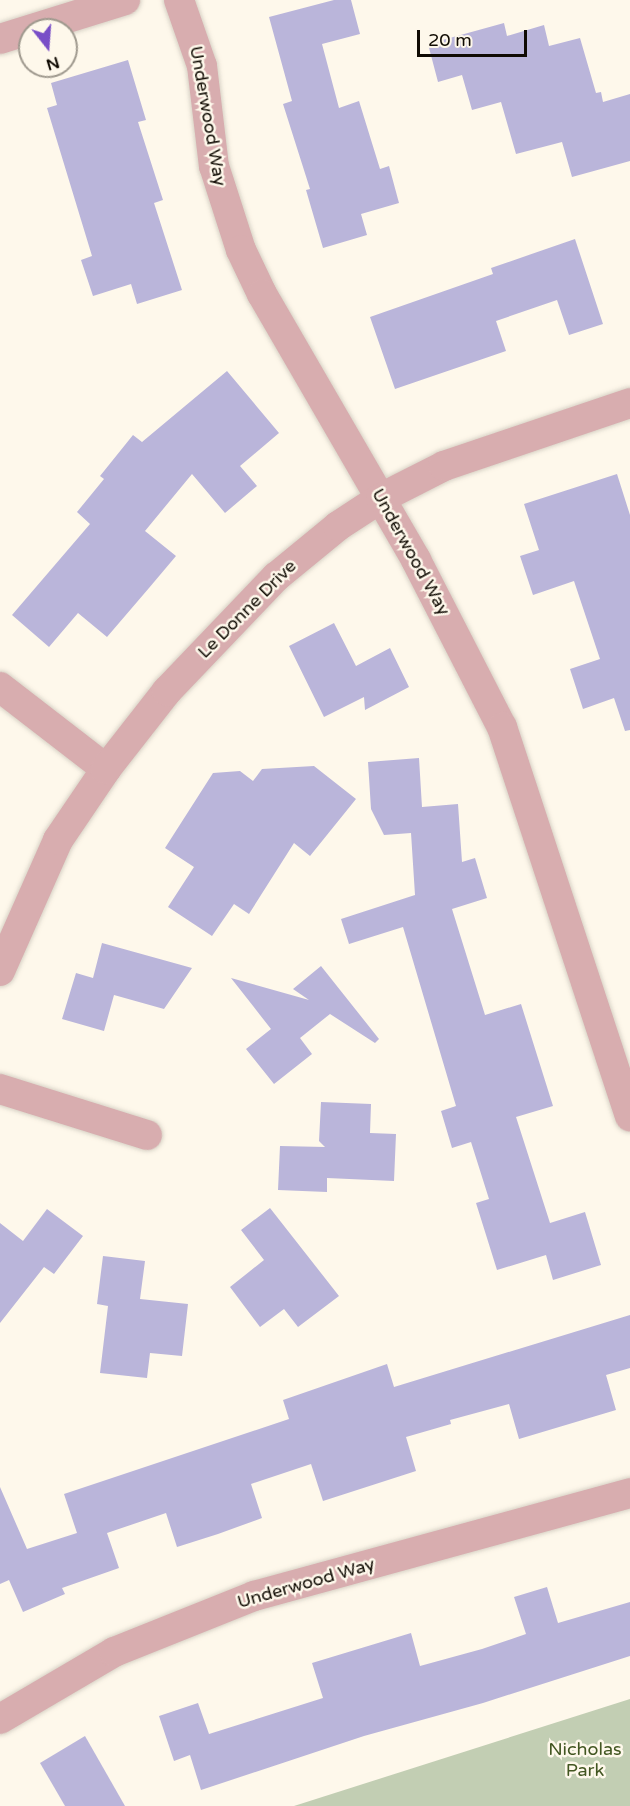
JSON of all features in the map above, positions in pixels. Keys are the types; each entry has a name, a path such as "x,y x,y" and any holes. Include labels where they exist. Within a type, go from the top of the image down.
{"street":[{"path":"0,39 125,0"},
{"name":"Underwood Way","path":"179,0 202,66 214,166 241,250 262,294 381,498 502,727 630,1116"},
{"name":"Le Donne Drive","path":"0,972 58,840 106,769 167,691 227,625 276,577 338,526 381,498 444,466 630,403"},
{"path":"0,687 106,769"},
{"path":"0,1089 147,1135"},
{"name":"Underwood Way","path":"0,1719 114,1652 254,1596 630,1493"}],"green space":[{"name":"Nicholas Park","path":"630,1699 630,1806 294,1806"}],"building":[{"path":"334,0 351,0 360,34 322,44 339,108 359,101 380,169 389,166 399,203 361,214 367,235 323,248 306,190 310,189 283,104 292,101 269,17"},
{"path":"504,23 507,36 544,25 549,46 580,38 596,93 601,92 603,102 630,94 630,161 572,177 562,142 516,154 501,102 472,110 462,75 438,82 428,44"},
{"path":"128,60 146,120 138,122 163,200 154,203 182,290 137,304 131,284 93,296 81,260 92,256 47,108 57,105 51,83 68,78 78,78 78,75"},
{"path":"575,239 603,324 569,335 557,300 496,321 506,351 395,389 370,317 493,274 491,268"},
{"path":"227,371 279,433 240,466 257,486 225,513 192,474 145,531 176,556 107,637 78,613 49,647 12,615 90,524 77,512 104,479 100,476 133,435 142,442"},
{"path":"617,474 630,515 630,730 625,731 614,698 583,709 570,669 600,659 574,581 533,595 520,556 539,550 524,504"},
{"path":"334,623 356,666 390,648 409,687 365,710 364,697 324,717 289,646"},
{"path":"419,758 422,807 458,804 462,862 475,858 487,898 452,909 485,1015 521,1004 553,1106 516,1117 550,1223 585,1212 601,1265 553,1280 546,1255 497,1270 476,1203 489,1199 471,1142 452,1148 441,1111 456,1106 403,927 349,944 341,919 415,895 411,833 384,835 371,809 368,762"},
{"path":"314,766 356,799 310,856 294,843 249,914 234,904 212,936 168,907 194,867 165,848 213,773 240,771 253,781 262,769"},
{"path":"102,943 192,968 164,1009 114,995 104,1031 62,1019 76,973 93,978"},
{"path":"321,966 379,1039 375,1043 330,1014 300,1038 312,1054 274,1084 246,1049 271,1029 231,978 309,1000 293,989"},
{"path":"321,1102 371,1104 370,1133 396,1134 394,1181 327,1178 327,1192 278,1190 280,1146 325,1147 319,1141"},
{"path":"270,1208 339,1296 298,1327 284,1309 260,1327 230,1287 264,1260 241,1230"},
{"path":"47,1209 83,1236 54,1274 44,1267 0,1323 0,1223 23,1241"},
{"path":"103,1256 145,1261 140,1299 188,1304 182,1356 150,1353 147,1378 100,1373 108,1306 97,1304"},
{"path":"630,1315 630,1368 606,1375 616,1410 519,1439 509,1404 450,1420 451,1424 406,1437 416,1471 323,1501 311,1464 251,1484 262,1518 218,1534 177,1547 166,1513 107,1533 119,1568 62,1588 65,1594 23,1612 9,1580 0,1584 0,1487 27,1549 77,1533 64,1494 289,1419 283,1400 387,1364 394,1387"},
{"path":"547,1587 558,1623 630,1602 630,1656 483,1703 364,1736 201,1790 190,1755 174,1761 159,1716 198,1703 209,1734 323,1698 312,1663 411,1633 420,1666 482,1649 526,1634 514,1597"},
{"path":"85,1736 125,1806 65,1806 40,1763"}]}
